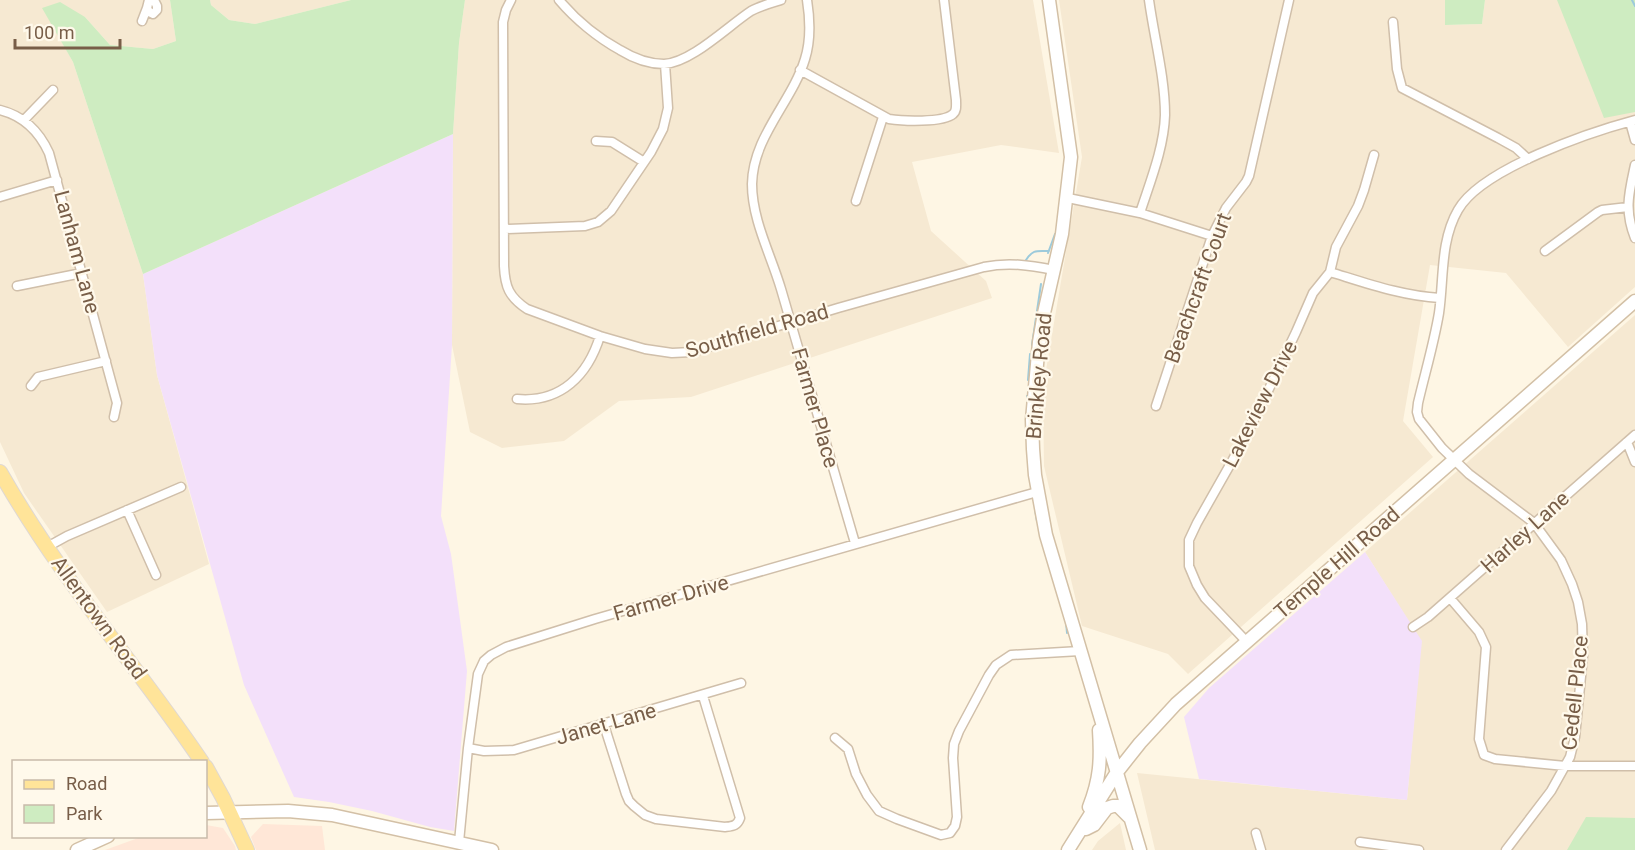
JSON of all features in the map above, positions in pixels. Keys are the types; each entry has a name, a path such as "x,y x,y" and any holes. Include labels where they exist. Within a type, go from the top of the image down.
{"main road":[{"name":"Brinkley Road","path":"1049,0 1071,158 1062,234 1039,342 1034,392 1033,449 1037,492 1046,535 1140,850"},
{"name":"Temple Hill Road","path":"1068,850 1117,772 1176,704 1635,301"},
{"name":"Allentown Road","path":"0,472 47,547 201,760"},
{"path":"1079,834 1097,787 1100,752 1099,714"},
{"path":"207,769 247,850"},
{"path":"1079,834 1094,825 1107,808 1113,806 1118,806 1130,818"},
{"path":"207,813 288,811 332,815 492,850"},
{"path":"77,850 106,838"}],"street":[{"path":"148,4 148,12 153,14 158,6 154,0"},
{"name":"Southfield Road","path":"511,0 503,22 505,275 513,297 536,313 645,349 683,353 711,348 790,322 991,266 1010,264 1054,270"},
{"path":"559,0 584,24 614,47 632,57 664,64 675,62 691,54 755,9 781,0"},
{"name":"Farmer Place","path":"807,0 809,21 806,57 757,151 752,184 756,210 855,543"},
{"path":"800,70 883,117 896,120 934,120 947,117 955,112 956,103 944,0"},
{"path":"1140,213 1160,147 1165,116 1149,0"},
{"name":"Beachcraft Court","path":"1156,406 1212,236 1226,208 1249,176 1289,0"},
{"path":"142,21 148,4"},
{"path":"1393,22 1397,69 1402,88 1516,148 1528,159"},
{"path":"505,229 585,226 598,222 611,211 656,143 667,115 668,99 664,64"},
{"path":"24,120 53,90"},
{"name":"Lanham Lane","path":"0,110 24,120 35,130 49,153 117,403 114,417"},
{"path":"856,201 883,117"},
{"path":"1633,121 1635,140"},
{"name":"Cedell Place","path":"1506,850 1551,791 1572,749 1583,656 1582,624 1578,602 1561,560 1534,523 1454,460 1423,425 1417,412 1438,320 1447,241 1452,221 1465,199 1478,187 1528,159 1575,139 1633,121"},
{"path":"596,141 612,142 644,162"},
{"name":"Lakeview Drive","path":"1247,642 1205,597 1197,585 1189,566 1189,540 1257,414 1313,293 1330,272 1336,247 1358,206 1374,155"},
{"path":"1635,165 1629,190 1628,207 1635,238"},
{"path":"0,196 57,180"},
{"path":"1068,198 1140,213 1212,236"},
{"path":"1545,251 1598,212 1628,207"},
{"path":"1330,272 1397,291 1427,298 1440,298"},
{"path":"17,286 82,273"},
{"path":"517,399 540,399 569,384 591,359 600,336"},
{"path":"31,386 38,377 106,361"},
{"name":"Harley Lane","path":"1413,627 1450,598 1635,435"},
{"path":"1627,442 1635,462"},
{"path":"47,547 67,536 181,487"},
{"name":"Farmer Drive","path":"459,842 478,674 484,661 498,651 595,619 1037,492"},
{"path":"127,510 156,575"},
{"path":"1450,598 1479,632 1486,647 1479,739 1484,755 1495,759 1565,766 1635,766"},
{"path":"835,738 848,749 856,774 879,811 941,835 950,833 957,817 954,744 958,732 996,665 1011,655 1080,651"},
{"name":"Janet Lane","path":"468,747 484,750 514,750 741,683"},
{"path":"604,725 629,801 641,812 656,819 725,827 736,825 740,818 703,696"},
{"path":"1256,832 1261,850"},
{"path":"1360,842 1419,850"}],"shaded area":[{"path":"0,0 170,0 176,41 153,49 110,45 85,17 43,8 73,62 143,274 157,375 209,564 107,612 24,493 0,442"},
{"path":"210,0 351,0 255,24 229,20 211,5"},
{"path":"465,0 1033,0 1059,153 1001,145 912,162 931,231 986,281 992,298 691,397 619,401 564,441 502,448 470,432 452,345 453,134 459,43"},
{"path":"1059,0 1445,0 1445,25 1482,24 1485,0 1571,0 1635,105 1635,287 1568,347 1506,273 1430,265 1403,421 1433,457 1188,674 1168,654 1082,626 1044,466 1043,388 1082,157"},
{"path":"453,134 452,345 441,516 451,554 467,671 454,831 430,827 372,811 294,797 244,685 157,375 143,274"},
{"path":"1635,315 1635,850 1155,850 1137,773 1407,800 1421,641 1365,552"},
{"path":"1365,552 1422,641 1407,800 1199,779 1184,717 1209,688"},
{"path":"1120,823 1126,850 1092,850 1098,841"},
{"path":"263,824 322,826 325,850 256,850 251,837"},
{"path":"207,825 223,828 236,850 105,850 138,838 207,838"}],"green space":[{"path":"170,0 210,0 211,5 229,20 255,24 351,0 465,0 459,43 453,134 143,274 73,62 42,8 60,2 85,17 110,45 153,49 176,41"},
{"path":"1445,0 1485,0 1482,24 1445,25"},
{"path":"1557,0 1635,0 1635,112 1604,118"},
{"path":"1586,817 1635,818 1635,850 1567,850"}],"waterway":[{"path":"1632,0 1635,6"},
{"path":"1048,253 1055,234"},
{"path":"1026,260 1033,252 1049,251"},
{"path":"1032,345 1041,284"},
{"path":"1028,380 1030,354"},
{"path":"1027,396 1027,408"},
{"path":"1035,509 1037,521"},
{"path":"1066,622 1067,633"}]}
